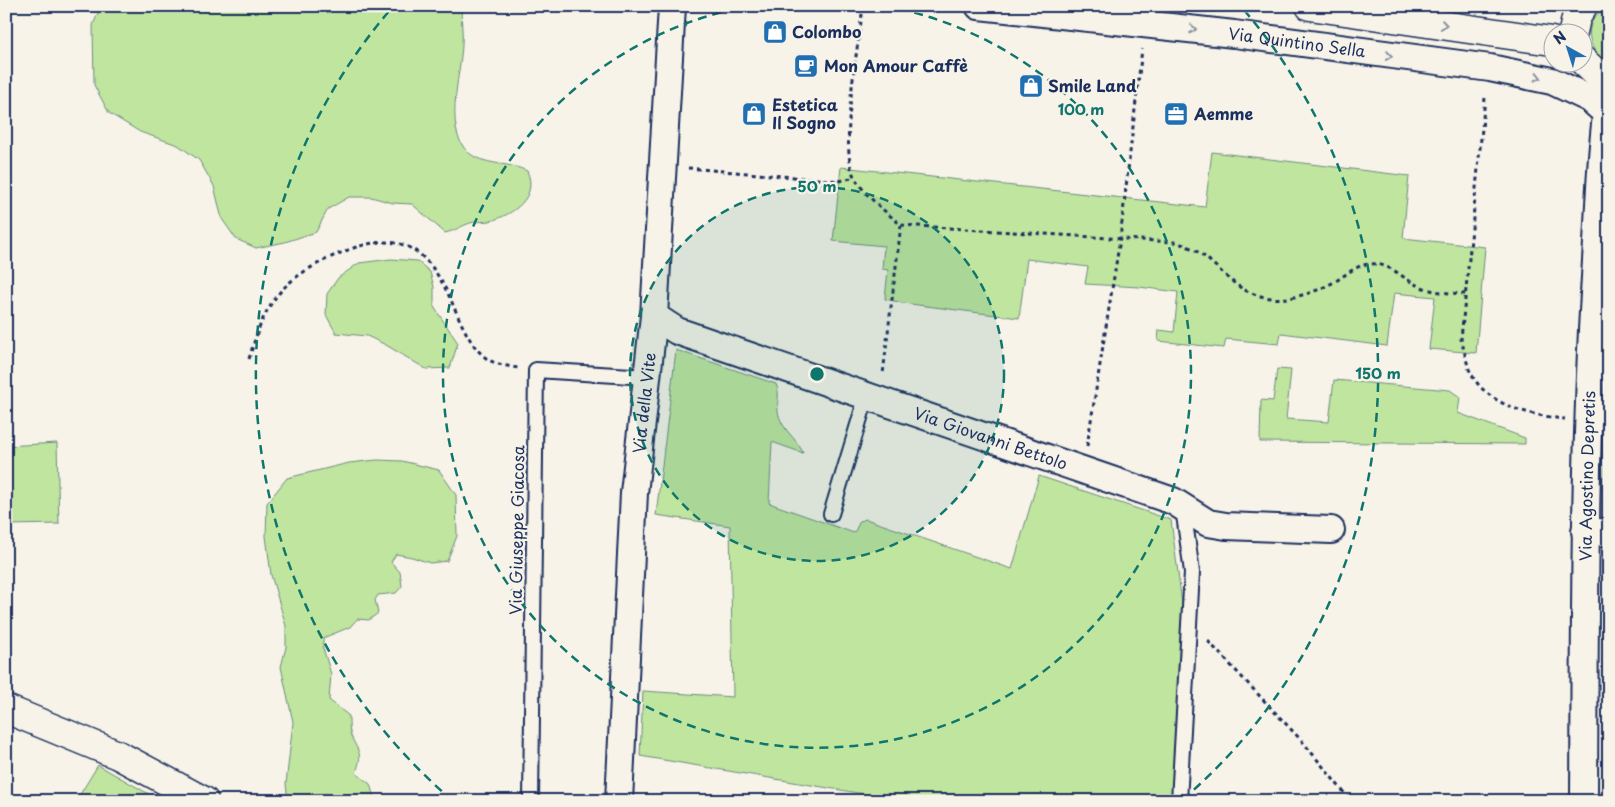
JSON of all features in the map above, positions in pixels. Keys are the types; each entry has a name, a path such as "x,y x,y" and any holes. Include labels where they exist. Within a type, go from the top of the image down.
{"street":[{"name":"Via della Vite","path":"619,801 634,493 654,316 672,6"},
{"name":"Via Quintino Sella","path":"979,6 1145,23 1526,75 1552,81 1590,99 1608,103"},
{"path":"1310,6 1542,40"},
{"path":"1575,22 1582,6"},
{"path":"1592,69 1598,75 1609,79"},
{"name":"Via Agostino Depretis","path":"1584,801 1597,532 1588,396 1608,103"},
{"name":"Via Giovanni Bettolo","path":"654,316 677,331 1173,501 1208,523 1226,526 1331,530"},
{"path":"6,709 118,755 204,801"}],"lane":[{"path":"536,370 647,377"},
{"name":"Via Giuseppe Giacosa","path":"530,801 536,370"},
{"path":"831,514 874,397"},
{"path":"1179,801 1192,572 1182,507"}],"path":[{"path":"863,6 848,151 854,177 868,195 901,225 1174,242 1200,252 1226,279 1248,293 1271,298 1286,298 1316,291 1358,267 1369,264 1380,264 1423,288 1466,294"},
{"path":"1082,471 1120,239 1138,100 1145,23"},
{"path":"1485,98 1461,339 1470,369 1482,388 1508,406 1537,416 1572,420"},
{"path":"663,166 840,181 854,177"},
{"path":"874,397 901,225"},
{"path":"249,360 264,313 276,296 294,278 340,253 362,244 379,242 398,243 416,250 429,261 440,278 466,333 486,358 500,366 536,370"},
{"path":"1190,612 1202,632 1218,652 1302,741 1351,801"}],"green space":[{"path":"101,6 461,6 462,45 455,106 455,122 458,136 464,148 475,157 527,171 530,189 527,197 515,209 499,218 470,223 445,233 412,204 393,203 371,197 349,197 328,209 316,232 285,242 256,248 236,239 222,219 214,186 199,160 178,145 140,132 109,113 94,85 93,25"},
{"path":"1609,7 1609,62 1601,57 1592,45 1592,23 1600,12"},
{"path":"1212,152 1409,176 1403,238 1485,247 1476,353 1429,349 1435,297 1394,293 1387,346 1281,333 1279,344 1226,339 1224,348 1158,341 1159,330 1174,332 1178,292 1139,287 1085,284 1088,267 1027,259 1019,318 903,303 885,299 888,270 882,269 884,246 833,241 841,167 1205,207"},
{"path":"391,259 417,261 430,272 434,287 434,307 458,343 450,368 426,369 367,336 336,333 326,315 327,294 338,278 359,263"},
{"path":"676,350 776,384 778,389 779,417 803,453 772,442 769,503 854,533 860,521 866,519 1012,569 1039,476 1171,520 1185,626 1174,801 905,801 640,756 643,691 733,697 730,526 656,515"},
{"path":"1277,369 1291,370 1286,419 1329,422 1334,380 1450,390 1460,397 1458,413 1525,438 1525,444 1260,442 1261,400 1273,401"},
{"path":"1609,383 1609,491 1603,490"},
{"path":"57,443 59,524 7,525 6,446"},
{"path":"377,460 402,461 439,470 456,495 457,536 447,561 430,563 396,554 391,562 400,572 402,586 396,593 378,595 375,600 378,613 369,620 357,619 350,627 323,638 323,648 331,674 329,700 349,716 350,734 360,757 356,773 370,784 375,801 288,801 286,784 293,722 281,667 286,647 286,626 271,575 266,536 267,503 287,478 349,463"},
{"path":"98,765 161,801 76,801"}],"place":[{"name":"Colombo","path":"775,32"},
{"name":"Mon Amour Caffè","path":"806,66"},
{"name":"Smile Land","path":"1031,86"},
{"name":"Estetica Il Sogno","path":"754,114"},
{"name":"Aemme","path":"1176,114"}]}
